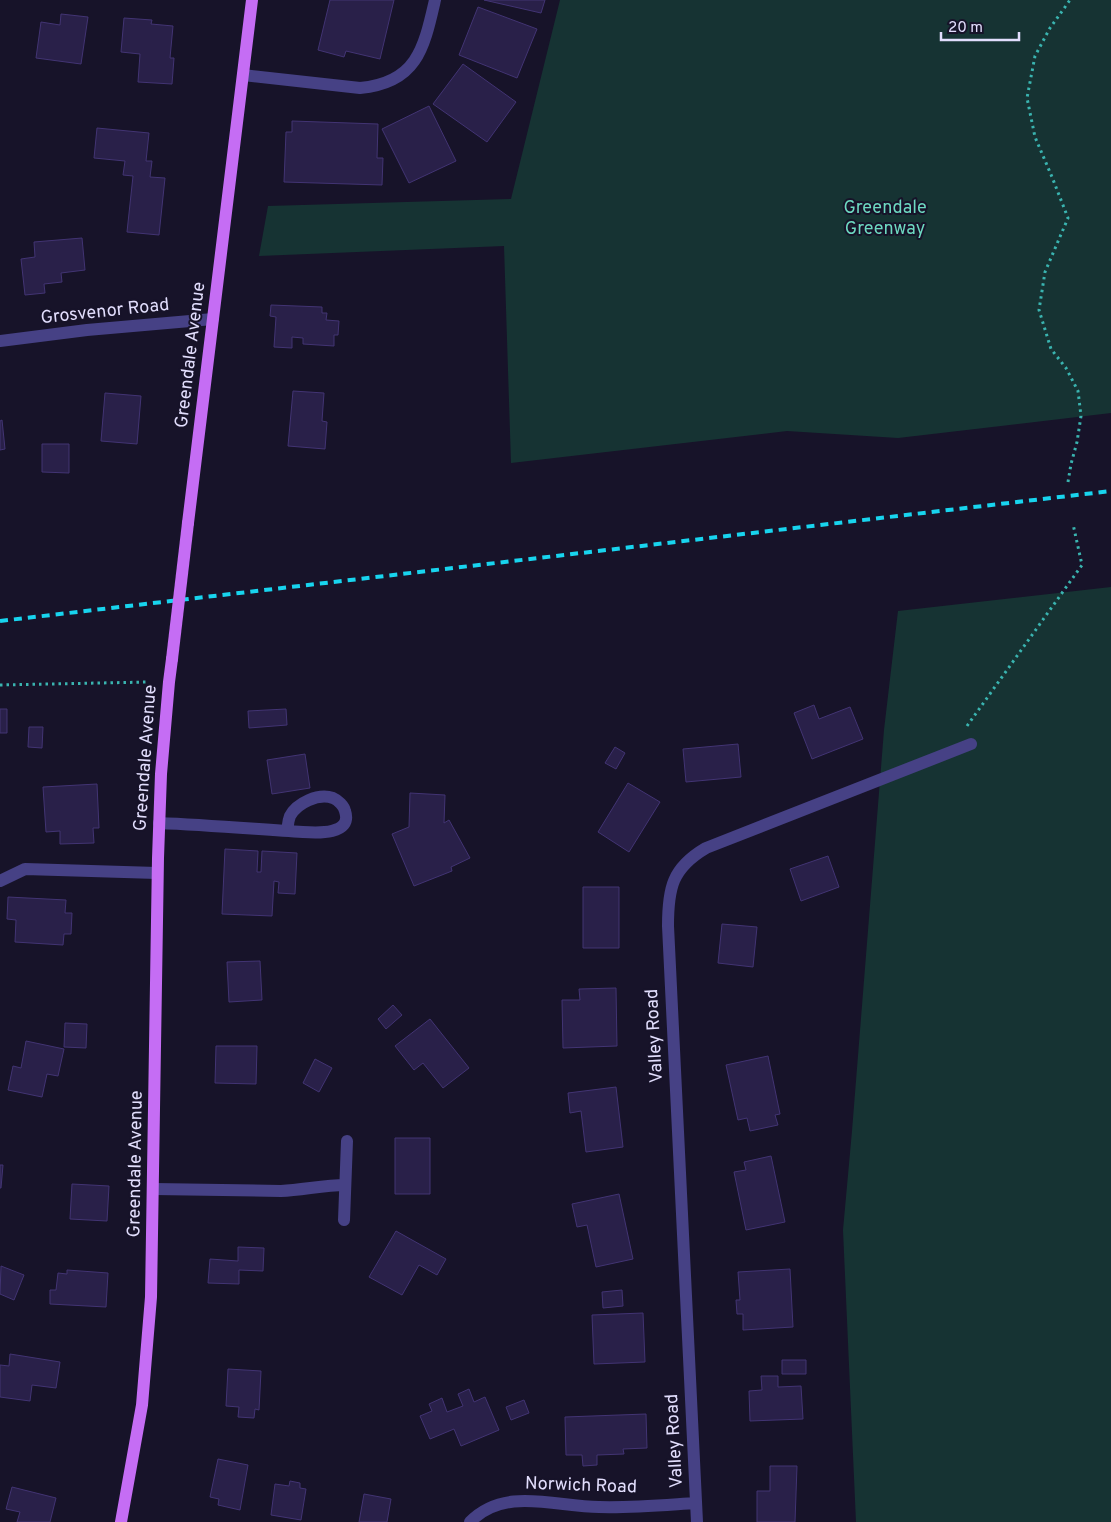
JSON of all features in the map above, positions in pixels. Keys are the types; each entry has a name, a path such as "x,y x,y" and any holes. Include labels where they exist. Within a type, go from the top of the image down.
{"main road":[{"name":"Greendale Avenue","path":"121,1522 137,1438 146,1368 151,1298 157,873 169,682 252,0"}],"street":[{"path":"243,75 360,88 388,84 400,76 418,55 427,34 435,0"},
{"name":"Grosvenor Road","path":"0,341 87,330 213,320"},
{"name":"Valley Road","path":"697,1522 668,926 668,909 672,882 686,862 706,848 971,744"},
{"path":"159,824 222,826 287,831 322,832 332,831 346,823 345,809 334,798 326,797 309,800 291,815 287,831"},
{"path":"0,881 26,869 157,873"},
{"path":"344,1220 347,1141"},
{"path":"154,1189 282,1191 345,1185"},
{"name":"Norwich Road","path":"470,1522 495,1506 522,1500 599,1507 696,1503"}],"path":[{"path":"1068,482 1070,464 1077,442 1081,416 1078,391 1066,368 1051,349 1039,310 1045,272 1068,218 1035,137 1027,98 1035,56 1050,28 1070,0"},
{"path":"948,753 1082,565 1073,524"},
{"path":"0,685 169,682"}],"green space":[{"name":"Greendale Greenway","path":"560,0 1111,0 1111,413 898,438 787,431 511,463 504,246 259,256 268,206 511,199"},
{"path":"1111,587 1111,1522 856,1522 843,1230 884,730 898,611"}],"building":[{"path":"330,0 394,0 380,59 346,51 344,57 318,50"},
{"path":"484,0 545,0 541,13"},
{"path":"478,7 537,29 517,78 459,55"},
{"path":"61,14 88,17 81,64 36,58 41,22 60,25"},
{"path":"124,18 152,20 151,24 173,26 170,58 174,58 172,84 138,82 140,54 121,52"},
{"path":"463,64 516,102 487,142 433,104"},
{"path":"429,106 456,161 409,183 382,129"},
{"path":"292,121 378,124 377,158 383,158 382,185 284,182 286,132 292,132"},
{"path":"97,128 149,133 146,161 152,161 150,177 165,178 159,235 127,232 133,176 123,175 125,161 94,158"},
{"path":"82,238 85,270 61,273 62,282 44,284 45,293 25,295 21,259 35,257 34,242"},
{"path":"271,305 322,307 322,313 327,313 326,320 339,321 338,335 334,335 334,346 303,344 303,338 292,337 292,348 274,347 276,317 270,316"},
{"path":"293,391 324,393 322,421 327,422 325,449 288,446"},
{"path":"105,393 141,396 137,444 101,441"},
{"path":"2,420 5,449 0,450 0,421"},
{"path":"42,444 69,444 69,473 42,472"},
{"path":"814,705 819,719 850,707 863,739 812,759 794,713"},
{"path":"0,709 7,709 7,733 0,733"},
{"path":"286,709 287,725 249,728 248,711"},
{"path":"29,727 43,727 42,748 28,747"},
{"path":"738,744 741,777 686,782 683,749"},
{"path":"615,747 625,753 616,769 605,763"},
{"path":"305,754 310,788 272,794 267,760"},
{"path":"628,783 660,802 629,852 598,832"},
{"path":"97,784 99,828 93,828 94,843 60,844 60,831 46,832 43,787"},
{"path":"410,793 445,795 444,823 449,820 470,858 451,867 452,871 414,886 392,834 409,827"},
{"path":"225,849 258,851 257,872 261,872 262,851 297,853 295,894 278,893 279,882 274,881 272,916 222,914"},
{"path":"828,856 839,887 801,901 790,869"},
{"path":"583,887 619,887 619,948 583,948"},
{"path":"8,897 66,900 65,913 72,913 71,934 64,934 63,945 15,942 16,920 7,919"},
{"path":"722,924 757,927 753,967 718,963"},
{"path":"260,961 262,1000 229,1002 227,962"},
{"path":"616,988 617,1046 563,1048 562,1000 580,1000 579,989"},
{"path":"393,1005 402,1015 386,1029 378,1019"},
{"path":"430,1019 469,1068 443,1088 423,1063 414,1070 395,1046"},
{"path":"65,1023 87,1024 86,1048 64,1047"},
{"path":"26,1041 64,1049 58,1076 47,1074 42,1097 8,1090 13,1066 21,1068"},
{"path":"216,1046 257,1046 256,1084 215,1083"},
{"path":"768,1056 780,1114 775,1115 778,1125 750,1131 747,1118 738,1120 726,1065"},
{"path":"315,1059 332,1068 319,1092 303,1083"},
{"path":"616,1087 623,1147 586,1152 581,1111 570,1113 568,1093"},
{"path":"395,1138 430,1138 430,1194 395,1194"},
{"path":"771,1156 785,1222 746,1230 734,1172 746,1170 744,1162"},
{"path":"0,1165 3,1165 1,1188 0,1188"},
{"path":"72,1184 109,1186 107,1221 70,1219"},
{"path":"619,1194 633,1259 596,1267 587,1225 577,1227 572,1204"},
{"path":"396,1231 446,1259 437,1275 419,1265 402,1295 369,1277"},
{"path":"238,1247 264,1248 263,1271 239,1270 239,1284 208,1283 210,1259 238,1261"},
{"path":"1,1266 24,1275 14,1300 0,1294"},
{"path":"790,1269 793,1327 743,1330 743,1314 737,1314 736,1300 740,1300 738,1272"},
{"path":"67,1270 108,1273 106,1307 50,1304 50,1290 56,1290 58,1273 67,1274"},
{"path":"622,1290 623,1306 603,1308 602,1292"},
{"path":"643,1313 645,1362 594,1364 592,1315"},
{"path":"10,1354 60,1362 56,1388 32,1385 30,1401 0,1397 0,1365 9,1366"},
{"path":"782,1360 806,1360 806,1374 782,1374"},
{"path":"228,1369 261,1371 259,1410 255,1409 254,1418 238,1417 239,1407 226,1406"},
{"path":"761,1376 778,1376 778,1387 801,1386 803,1419 750,1421 749,1391 762,1390"},
{"path":"469,1389 474,1402 485,1397 499,1430 461,1446 454,1429 430,1439 420,1416 432,1411 429,1404 442,1398 447,1412 463,1406 458,1394"},
{"path":"524,1400 529,1413 511,1420 506,1407"},
{"path":"646,1414 647,1448 623,1449 624,1454 597,1455 597,1465 583,1466 582,1455 566,1455 565,1417"},
{"path":"218,1459 248,1465 240,1510 218,1505 219,1499 210,1497"},
{"path":"770,1466 797,1466 795,1522 757,1522 757,1491 770,1491"},
{"path":"290,1481 300,1483 300,1488 306,1489 301,1520 271,1515 275,1484 289,1486"},
{"path":"12,1487 56,1498 50,1522 17,1522 20,1512 6,1509"},
{"path":"364,1494 391,1499 387,1522 359,1522"}],"railway":[{"path":"0,621 1111,491"}]}
